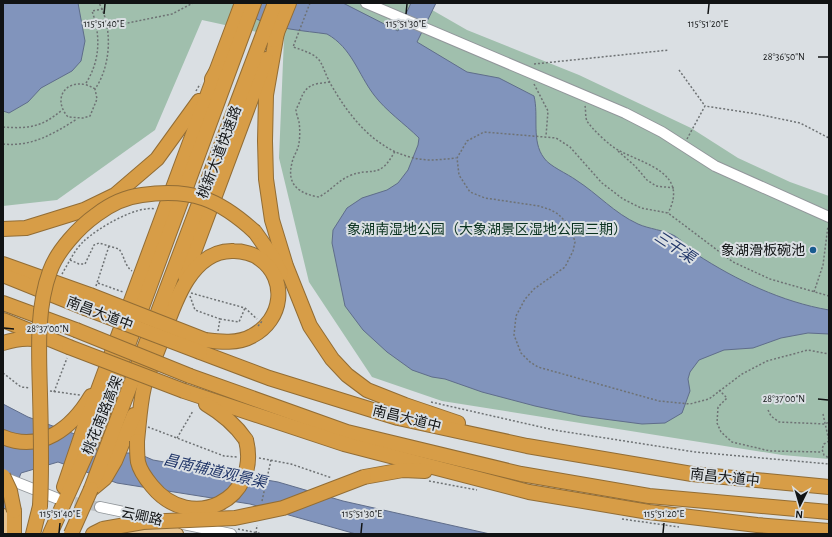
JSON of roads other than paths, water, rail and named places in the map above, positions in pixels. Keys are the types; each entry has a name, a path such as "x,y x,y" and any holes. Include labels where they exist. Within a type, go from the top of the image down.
{"highway":[{"path":"90,430 114,351 242,3"},
{"name":"桃新大道快速路","path":"148,294 254,3"},
{"path":"91,489 105,478 131,441 144,386 277,32 286,3"},
{"name":"桃新大道快速路","path":"163,300 286,3"},
{"path":"277,32 266,95 264,142 266,179 272,220 286,266 310,326"},
{"path":"3,229 26,228 84,210 115,195 157,159 193,111 216,72"},
{"path":"33,534 40,506 42,469 39,346 42,306 50,270 64,247 84,223 109,206 136,195 158,192 185,193 211,201 235,214 255,232 272,256 310,326 332,359 347,375 367,390 405,405 527,446"},
{"path":"178,295 199,265 213,255 223,251 240,251 258,257 271,268 278,283 278,299 273,319 264,329 251,337 224,342 207,343"},
{"path":"3,264 92,294"},
{"name":"南昌大道中","path":"3,275 92,294 207,343 269,378 398,418 527,446 692,474 829,487"},
{"name":"桃花南路高架","path":"50,534 60,515 70,481 90,430 148,294"},
{"name":"桃花南路高架","path":"71,534 112,436 163,300"},
{"name":"南昌大道中","path":"3,303 76,330 190,376 347,432 522,474 649,496 829,512"},
{"path":"3,320 69,351"},
{"path":"3,343 14,339 32,338 184,391 344,444 529,492"},
{"path":"3,437 13,441 31,443 50,438 70,424 87,403 114,351"},
{"path":"131,441 138,464 146,479 157,492 168,501 195,510 209,508 225,500 238,489 247,475 249,461 246,440 237,426 219,411 184,391"},
{"path":"98,531 143,522 235,518 276,510 364,477 403,470 436,471 529,492 649,512 757,525 829,531"},
{"path":"3,477 10,491 14,511 14,534"}],"main road":[{"path":"3,515 6,534"},
{"path":"116,534 136,530 177,534"}],"street":[{"path":"366,3 625,113 684,146 715,166 829,217"},
{"path":"3,477 56,498"},
{"name":"云卿路","path":"100,507 231,534"}],"water":[{"path":"3,3 78,3 85,41 81,61 72,71 41,88 28,102 9,113 3,111"},
{"name":"三干渠","path":"244,3 343,3 398,31 411,3 436,3 417,42 467,72 499,78 534,96 536,136 540,151 546,161 584,185 629,220 642,226 666,232 675,236 693,252 727,273 777,296 794,302 829,310 829,334 808,333 781,338 753,348 724,350 699,360 690,372 688,379 690,391 682,413 665,423 642,424 581,416 482,392 445,379 432,377 412,370 387,352 363,330 345,306 332,243 333,230 347,208 362,198 387,190 398,183 408,170 418,145 419,138 379,101 368,87 349,54 336,40 327,34 290,29 262,22 252,15"},
{"name":"昌南辅道观景渠","path":"3,404 28,417 127,453 137,453 153,460 278,482 343,501 490,534 356,534 250,504 117,483 58,462 21,473 3,521"}],"tunnel":[{"path":"60,499 100,507"}],"place":[{"name":"象湖滑板碗池","path":"813,250"}],"park label":[{"name":"象湖南湿地公园（大象湖景区湿地公园三期）","path":"487,229"}]}
